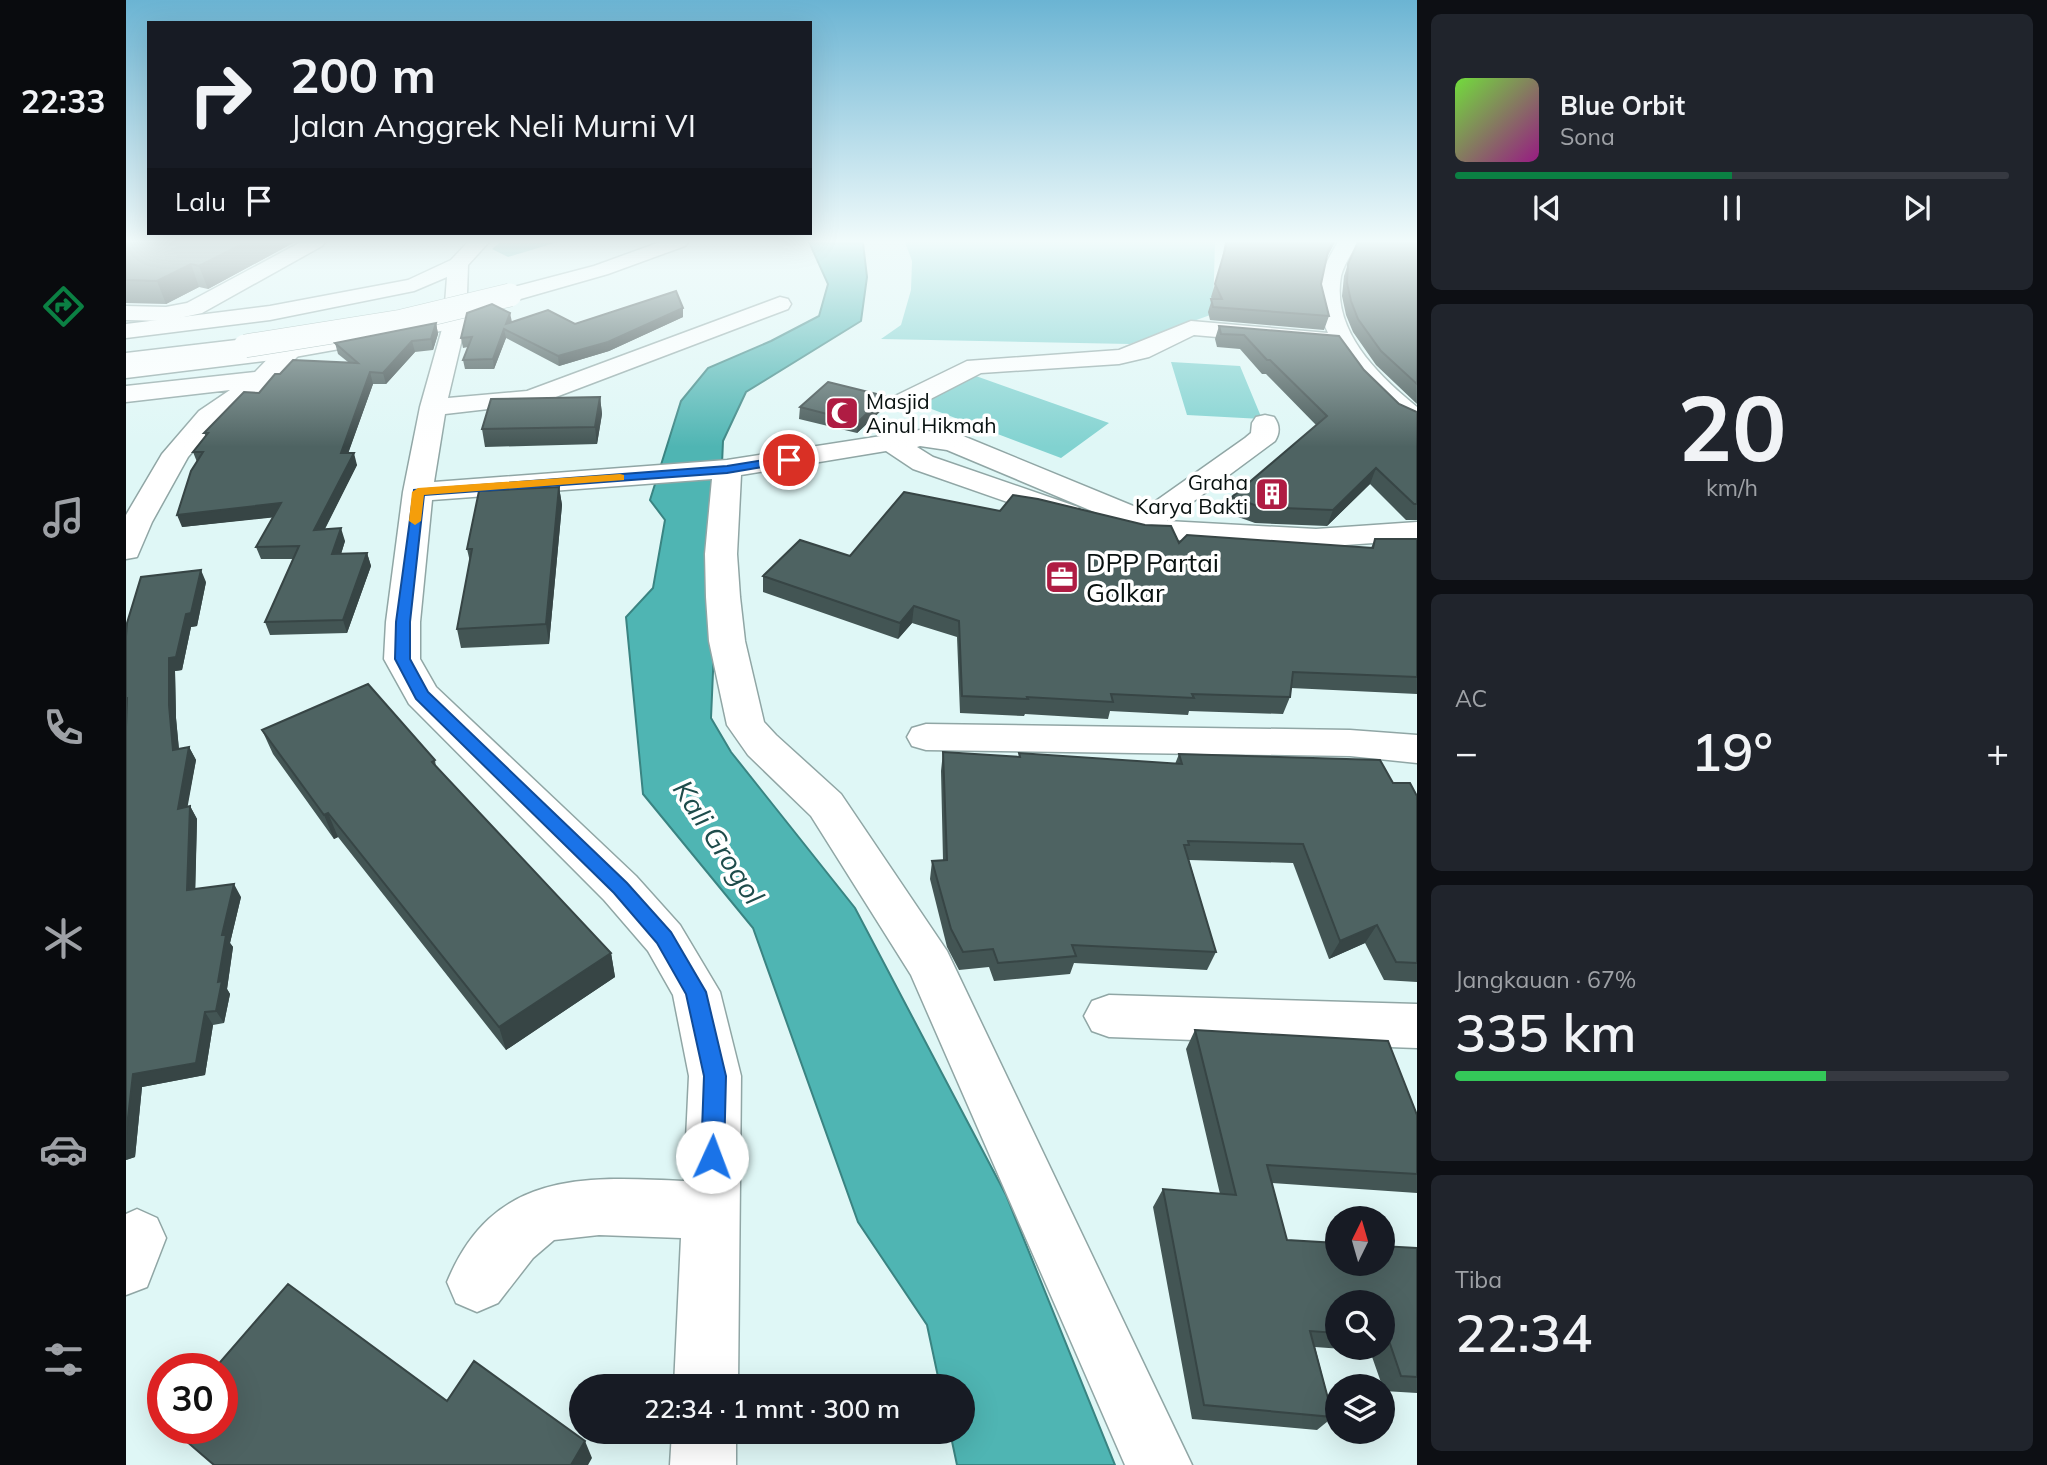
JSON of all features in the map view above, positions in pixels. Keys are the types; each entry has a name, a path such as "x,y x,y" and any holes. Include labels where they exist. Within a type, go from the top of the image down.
{"main road":[{"path":"126,313 166,314 183,310"},
{"path":"126,331 285,310"},
{"path":"126,342 241,338 402,321 435,310"},
{"path":"455,310 433,407 418,492 403,622 402,659 422,695 620,888 664,937 696,992 715,1076 706,1374"},
{"path":"433,407 531,398 763,310"},
{"path":"1333,310 1335,324 1343,341 1374,383 1417,420"},
{"path":"126,370 289,351 454,322"},
{"path":"904,402 976,366 1129,355 1191,328 1343,341"},
{"path":"126,360 241,338"},
{"path":"130,531 176,454 208,417 262,379 289,351"},
{"path":"126,394 262,379"},
{"path":"1144,525 1255,444 1265,435 1265,424"},
{"path":"418,492 725,469 891,442 923,463 1067,513 1144,525 1316,538 1417,531"},
{"path":"725,469 721,554 723,597 727,641 746,725 762,745 826,806 930,965 1159,1465"},
{"path":"926,737 1350,743 1417,749"},
{"path":"1109,1016 1417,1026"},
{"path":"477,1282 514,1236 541,1217 577,1208 711,1211"},
{"path":"703,1465 704,1444"}],"shaded area":[{"path":"905,310 1213,310 1213,314 1130,344 881,339 901,325"},
{"path":"1171,362 1240,366 1262,419 1187,415"},
{"path":"973,375 1109,423 1061,458 921,405"}],"water":[{"name":"Kali Grogol","path":"821,310 862,310 861,321 746,392 723,441 711,718 731,752 855,908 1006,1195 1115,1465 957,1465 953,1444 975,1444 975,1374 937,1374 927,1325 858,1222 753,928 643,794 626,617 653,588 665,520 650,500 681,401 708,368 771,341 819,316"}],"building":[{"path":"474,310 505,310 510,313 506,324 549,310 575,324 617,310 678,310 608,342 558,356 504,329 493,359 463,360 472,337 461,338 467,313"},
{"path":"1256,310 1328,310 1329,316"},
{"path":"1355,310 1417,310 1417,384 1381,351"},
{"path":"436,323 431,339 412,341 383,373 370,372 341,453 354,453 314,530 341,528 332,554 367,553 343,620 265,622 299,546 256,547 281,503 177,515 191,471 203,452 193,452 208,433 204,433 244,392 259,393 275,374 280,374 293,360 358,363 335,343"},
{"path":"1219,326 1339,336 1364,370 1399,404 1417,412 1417,504 1376,468 1333,510 1260,507 1232,497 1327,416 1244,335 1221,334"},
{"path":"828,382 885,396 858,422 800,407"},
{"path":"600,397 595,427 482,429 491,399"},
{"path":"559,487 546,624 457,629 472,549 467,549 479,491"},
{"path":"904,492 1000,511 1013,495 1038,499 1145,525 1171,526 1179,543 1187,535 1373,548 1375,539 1417,539 1417,677 1293,672 1290,697 1192,694 1194,698 1111,694 1113,702 962,696 959,621 914,606 900,623 763,576 800,540 850,556"},
{"path":"201,570 191,613 186,614 176,657 169,658 169,705 173,750 189,747 178,809 190,806 187,890 234,884 222,935 226,935 218,982 222,981 216,1011 205,1012 196,1063 133,1074 126,1135 127,623 141,577"},
{"path":"368,684 435,760 432,762 611,953 499,1027 328,813 324,815 262,730"},
{"path":"943,752 1020,757 1019,753 1182,764 1179,754 1380,760 1393,783 1410,783 1417,796 1417,963 1396,962 1377,925 1340,941 1303,844 1188,841 1189,845 1184,845 1216,952 1072,945 1076,956 998,963 993,949 963,952 951,929 932,861 947,860"},
{"path":"1195,1030 1388,1041 1417,1115 1417,1174 1267,1165 1287,1240 1325,1242 1325,1276 1395,1276 1395,1247 1417,1248 1417,1377 1401,1376 1395,1358 1395,1290 1325,1290 1325,1332 1310,1331 1325,1387 1325,1416 1204,1405 1163,1189 1236,1195"},
{"path":"288,1284 447,1401 474,1361 569,1429 569,1444 583,1444 571,1465 214,1465 190,1444 238,1444 238,1353 228,1353"}],"slow traffic":[{"path":"415,521 418,492 620,478"}],"place":[{"name":"Masjid Ainul Hikmah","path":"842,413"},
{"name":"Graha Karya Bakti","path":"1272,494"},
{"name":"DPP Partai Golkar","path":"1062,577"}],"route":[{"path":"712,1157 715,1076 696,992 664,937 620,888 422,695 402,659 403,622 418,492 649,476 789,460"}]}
